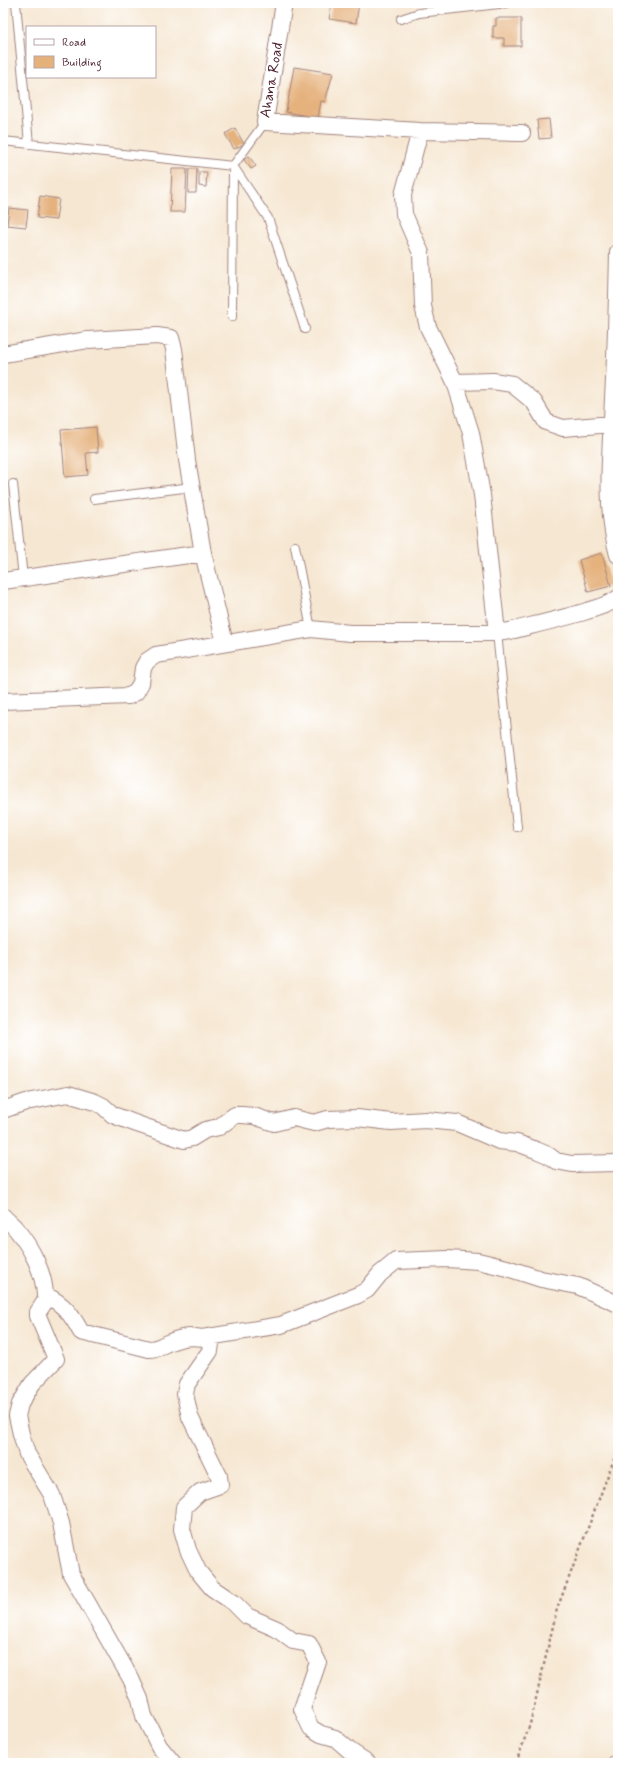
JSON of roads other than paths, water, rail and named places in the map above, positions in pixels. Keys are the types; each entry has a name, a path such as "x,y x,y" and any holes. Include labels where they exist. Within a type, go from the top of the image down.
{"street":[{"name":"Ahana Road","path":"265,122 284,3"},
{"path":"265,122 420,131 522,133"},
{"path":"420,131 402,195 402,205 421,253 423,306 428,327 455,382 471,433 482,495 497,633"},
{"path":"618,252 610,472 611,525 618,555"},
{"path":"3,354 88,340 157,336 170,338 174,349 192,487 203,553 225,643"},
{"path":"455,382 492,381 512,384 534,402 546,422 563,428 612,424"},
{"path":"3,581 203,553"},
{"path":"3,700 130,696 136,692 141,683 143,668 147,661 156,655 225,643 311,629 350,633 497,633 510,631 597,608 614,602 618,598"},
{"path":"3,1110 26,1102 68,1094 84,1098 103,1106 113,1115 184,1140 192,1138 205,1130 220,1126 235,1116 242,1115 254,1116 274,1123 294,1118 314,1123 328,1119 365,1118 391,1122 417,1120 450,1122 466,1126 499,1142 517,1143 531,1148 548,1155 556,1161 572,1164 618,1163"},
{"path":"3,1216 22,1236 34,1256 45,1282 46,1300 38,1312 38,1316 46,1332 56,1359 32,1384 20,1404 17,1416 27,1454 52,1495 61,1523 71,1574 131,1679 140,1699 144,1716 159,1746 173,1763"},
{"path":"45,1295 55,1299 68,1310 81,1332 102,1336 125,1344 156,1349 182,1338 212,1336 250,1328 281,1325 342,1302 367,1290 380,1274 396,1261 448,1259 478,1261 507,1268 541,1279 578,1286 618,1304"},
{"path":"212,1336 210,1351 187,1384 185,1394 190,1417 219,1476 220,1485 200,1492 184,1507 182,1529 188,1550 198,1571 212,1588 234,1603 247,1616 277,1629 292,1641 309,1644 318,1662 302,1709 311,1728 321,1734 335,1738 350,1751 368,1763"}],"lane":[{"path":"16,3 29,144"},
{"path":"401,19 419,13 508,3"},
{"name":"Ahana Road","path":"233,166 265,122"},
{"path":"3,141 233,166 268,218 305,329"},
{"path":"232,317 233,166"},
{"path":"13,484 23,578"},
{"path":"94,499 192,487"},
{"path":"295,546 311,629"},
{"path":"497,633 517,826"}]}
